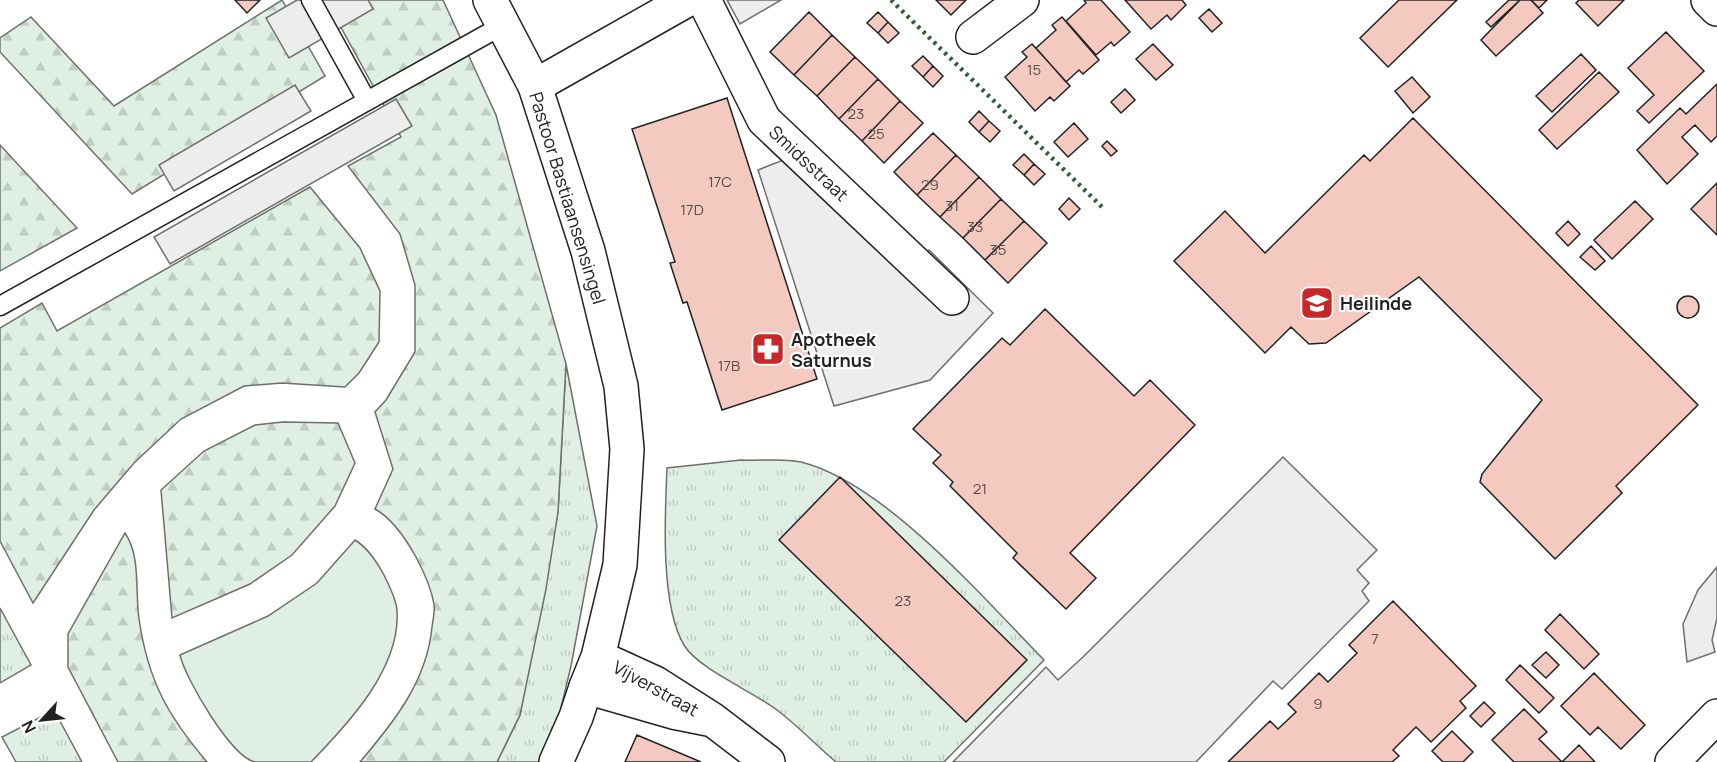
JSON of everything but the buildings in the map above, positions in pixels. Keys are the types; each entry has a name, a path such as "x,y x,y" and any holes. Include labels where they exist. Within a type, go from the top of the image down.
{"street":[{"path":"535,86 687,0"},
{"name":"Smidsstraat","path":"704,0 764,120 952,297"},
{"path":"973,37 1022,0"},
{"path":"1708,0 1717,9"},
{"name":"Pastoor Bastiaansensingel","path":"498,12 535,86 588,251 621,386 627,449 620,565 597,657 576,717 556,762"},
{"name":"Vijverstraat","path":"597,657 655,683 713,720 768,762"},
{"name":"Vijverstraat","path":"586,687 674,712 713,720"},
{"path":"1672,762 1717,716"}],"lane":[{"path":"310,0 367,100"},
{"name":"Pastoor Bastiaansensingel","path":"0,306 367,100 498,12"}],"green space":[{"path":"282,0 325,76 132,194 0,52 0,38 31,17 114,106"},
{"path":"350,0 443,0 496,115 566,364 558,512 546,589 520,715 497,762 360,762 385,732 416,683 429,647 434,607 427,580 412,550 393,524 375,509 393,469 375,412 386,400 415,352 415,285 400,234 348,166 401,137 332,11"},
{"path":"0,145 77,228 0,271"},
{"path":"310,187 360,248 380,291 379,342 359,373 345,387 282,383 244,386 181,419 134,463 94,510 33,603 0,541 0,328 42,303 57,331"},
{"path":"566,364 597,526 571,666 555,733 542,762 497,762 520,715 558,512"},
{"path":"283,422 338,423 355,463 335,506 292,555 250,584 172,618 161,490 204,451 255,425"},
{"path":"741,460 801,462 833,474 866,493 931,546 1044,660 944,762 836,762 777,710 701,663 684,645 676,628 668,584 665,534 667,468"},
{"path":"125,533 133,552 139,619 154,679 170,712 207,762 118,762 68,667 68,634"},
{"path":"355,540 368,551 384,575 397,610 396,632 381,674 356,712 311,762 255,762 245,757 234,746 210,715 190,681 180,655 268,616 317,583"},
{"path":"0,608 31,665 0,683"},
{"path":"54,710 82,762 16,762 2,737"}],"shaded area":[{"path":"297,0 368,0 373,9 289,58 266,18"},
{"path":"727,0 781,0 740,24"},
{"path":"295,85 311,111 174,191 159,165"},
{"path":"396,99 412,126 170,264 154,237"},
{"path":"783,160 907,273 929,250 993,313 930,380 834,406 758,170"},
{"path":"1283,457 1377,550 1357,570 1369,583 1362,591 1369,601 1282,689 1273,681 1196,762 953,762 1046,667 1058,680 1084,656"},
{"path":"1717,567 1717,618 1712,640 1715,652 1687,662 1683,624 1698,590"}],"hedge":[{"path":"891,0 1102,207"}],"place":[{"name":"Heilinde","path":"1317,303"},
{"name":"Apotheek Saturnus","path":"768,349"}]}
